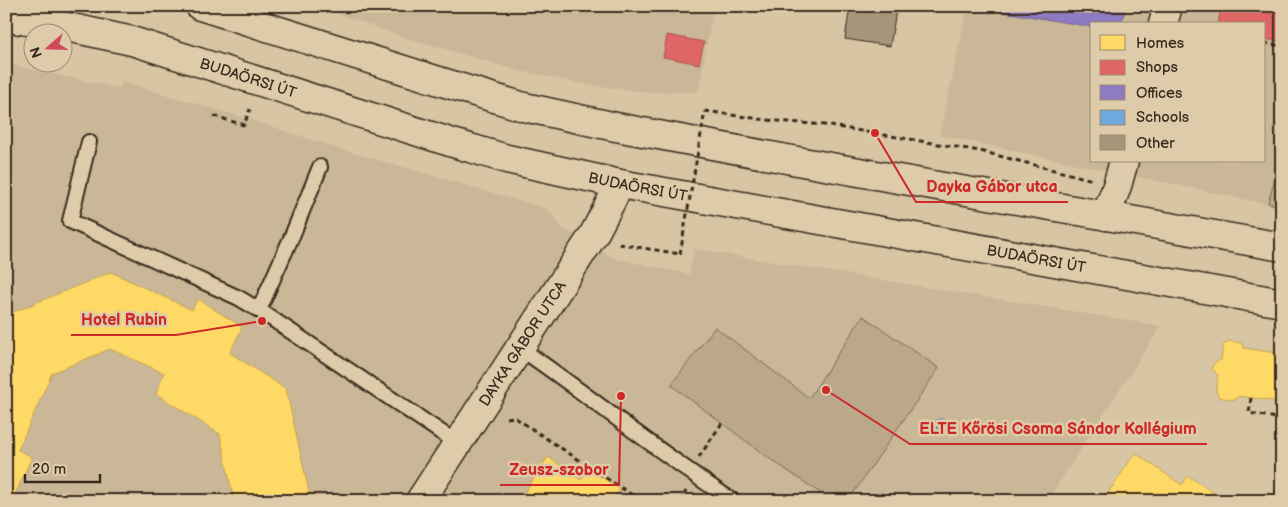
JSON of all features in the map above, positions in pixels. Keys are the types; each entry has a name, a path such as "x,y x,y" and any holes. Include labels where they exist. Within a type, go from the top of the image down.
{"main road":[{"path":"200,6 524,107 625,129 808,163 1282,247"},
{"path":"1164,22 1168,6"},
{"name":"BUDAÖRSI ÚT","path":"6,18 63,26 132,41 508,159 620,184 1282,303"},
{"path":"1106,216 1121,168"},
{"name":"DAYKA GÁBOR UTCA","path":"420,501 594,234 620,184"}],"lane":[{"path":"89,142 70,221 239,298 458,443"},
{"path":"259,310 320,167"},
{"path":"520,348 689,472 733,501"}],"path":[{"path":"1266,43 1282,46"},
{"path":"214,116 244,125 250,109"},
{"path":"616,243 680,254 705,111 766,120 825,125 980,150 1121,168"},
{"path":"1250,398 1249,413 1282,419"},
{"path":"507,418 514,417 641,501"},
{"path":"689,472 722,423"}],"shaded area":[{"path":"318,6 714,6 698,92 648,92 589,85 516,70 391,33"},
{"path":"968,6 1282,6 1282,207 939,135"},
{"path":"6,64 22,67 22,72 44,72 119,88 123,82 252,120 337,148 548,209 562,228 616,259 689,274 694,249 1161,326 1047,501 6,501"},
{"path":"1282,156 1282,207 1268,203"},
{"path":"863,316 939,368 848,501 832,501 766,456 671,385 715,327 809,398"}],"building: Homes":[{"path":"111,272 192,310 198,299 242,327 230,353 286,389 311,501 234,501 220,434 156,394 164,373 110,349 52,373 18,450 32,457 12,501 6,501 6,315"},
{"path":"1228,341 1241,343 1244,348 1282,354 1282,402 1239,396 1234,400 1219,397 1216,391 1218,375 1212,369 1216,362 1221,360 1223,346"},
{"path":"1135,453 1182,485 1188,476 1220,497 1219,501 1103,501"},
{"path":"548,457 581,480 589,468 620,489 612,501 519,501"}],"building: Shops":[{"path":"1221,6 1282,6 1282,42 1266,39 1266,22 1218,22"},
{"path":"667,35 704,42 699,64 663,57"}],"building: Offices":[{"path":"999,6 1125,6 1122,22 1090,22 1090,27 998,11"}],"building: Schools":[{"path":"938,419 943,419 946,425 943,429 937,429 935,423"}],"building: Other":[{"path":"850,6 868,6 896,11 890,46 845,39"}],"place":[{"name":"Dayka Gábor utca","path":"875,133"},
{"name":"Hotel Rubin","path":"262,321"},
{"name":"ELTE Kőrösi Csoma Sándor Kollégium","path":"826,390"},
{"name":"Zeusz-szobor","path":"621,396"}]}
